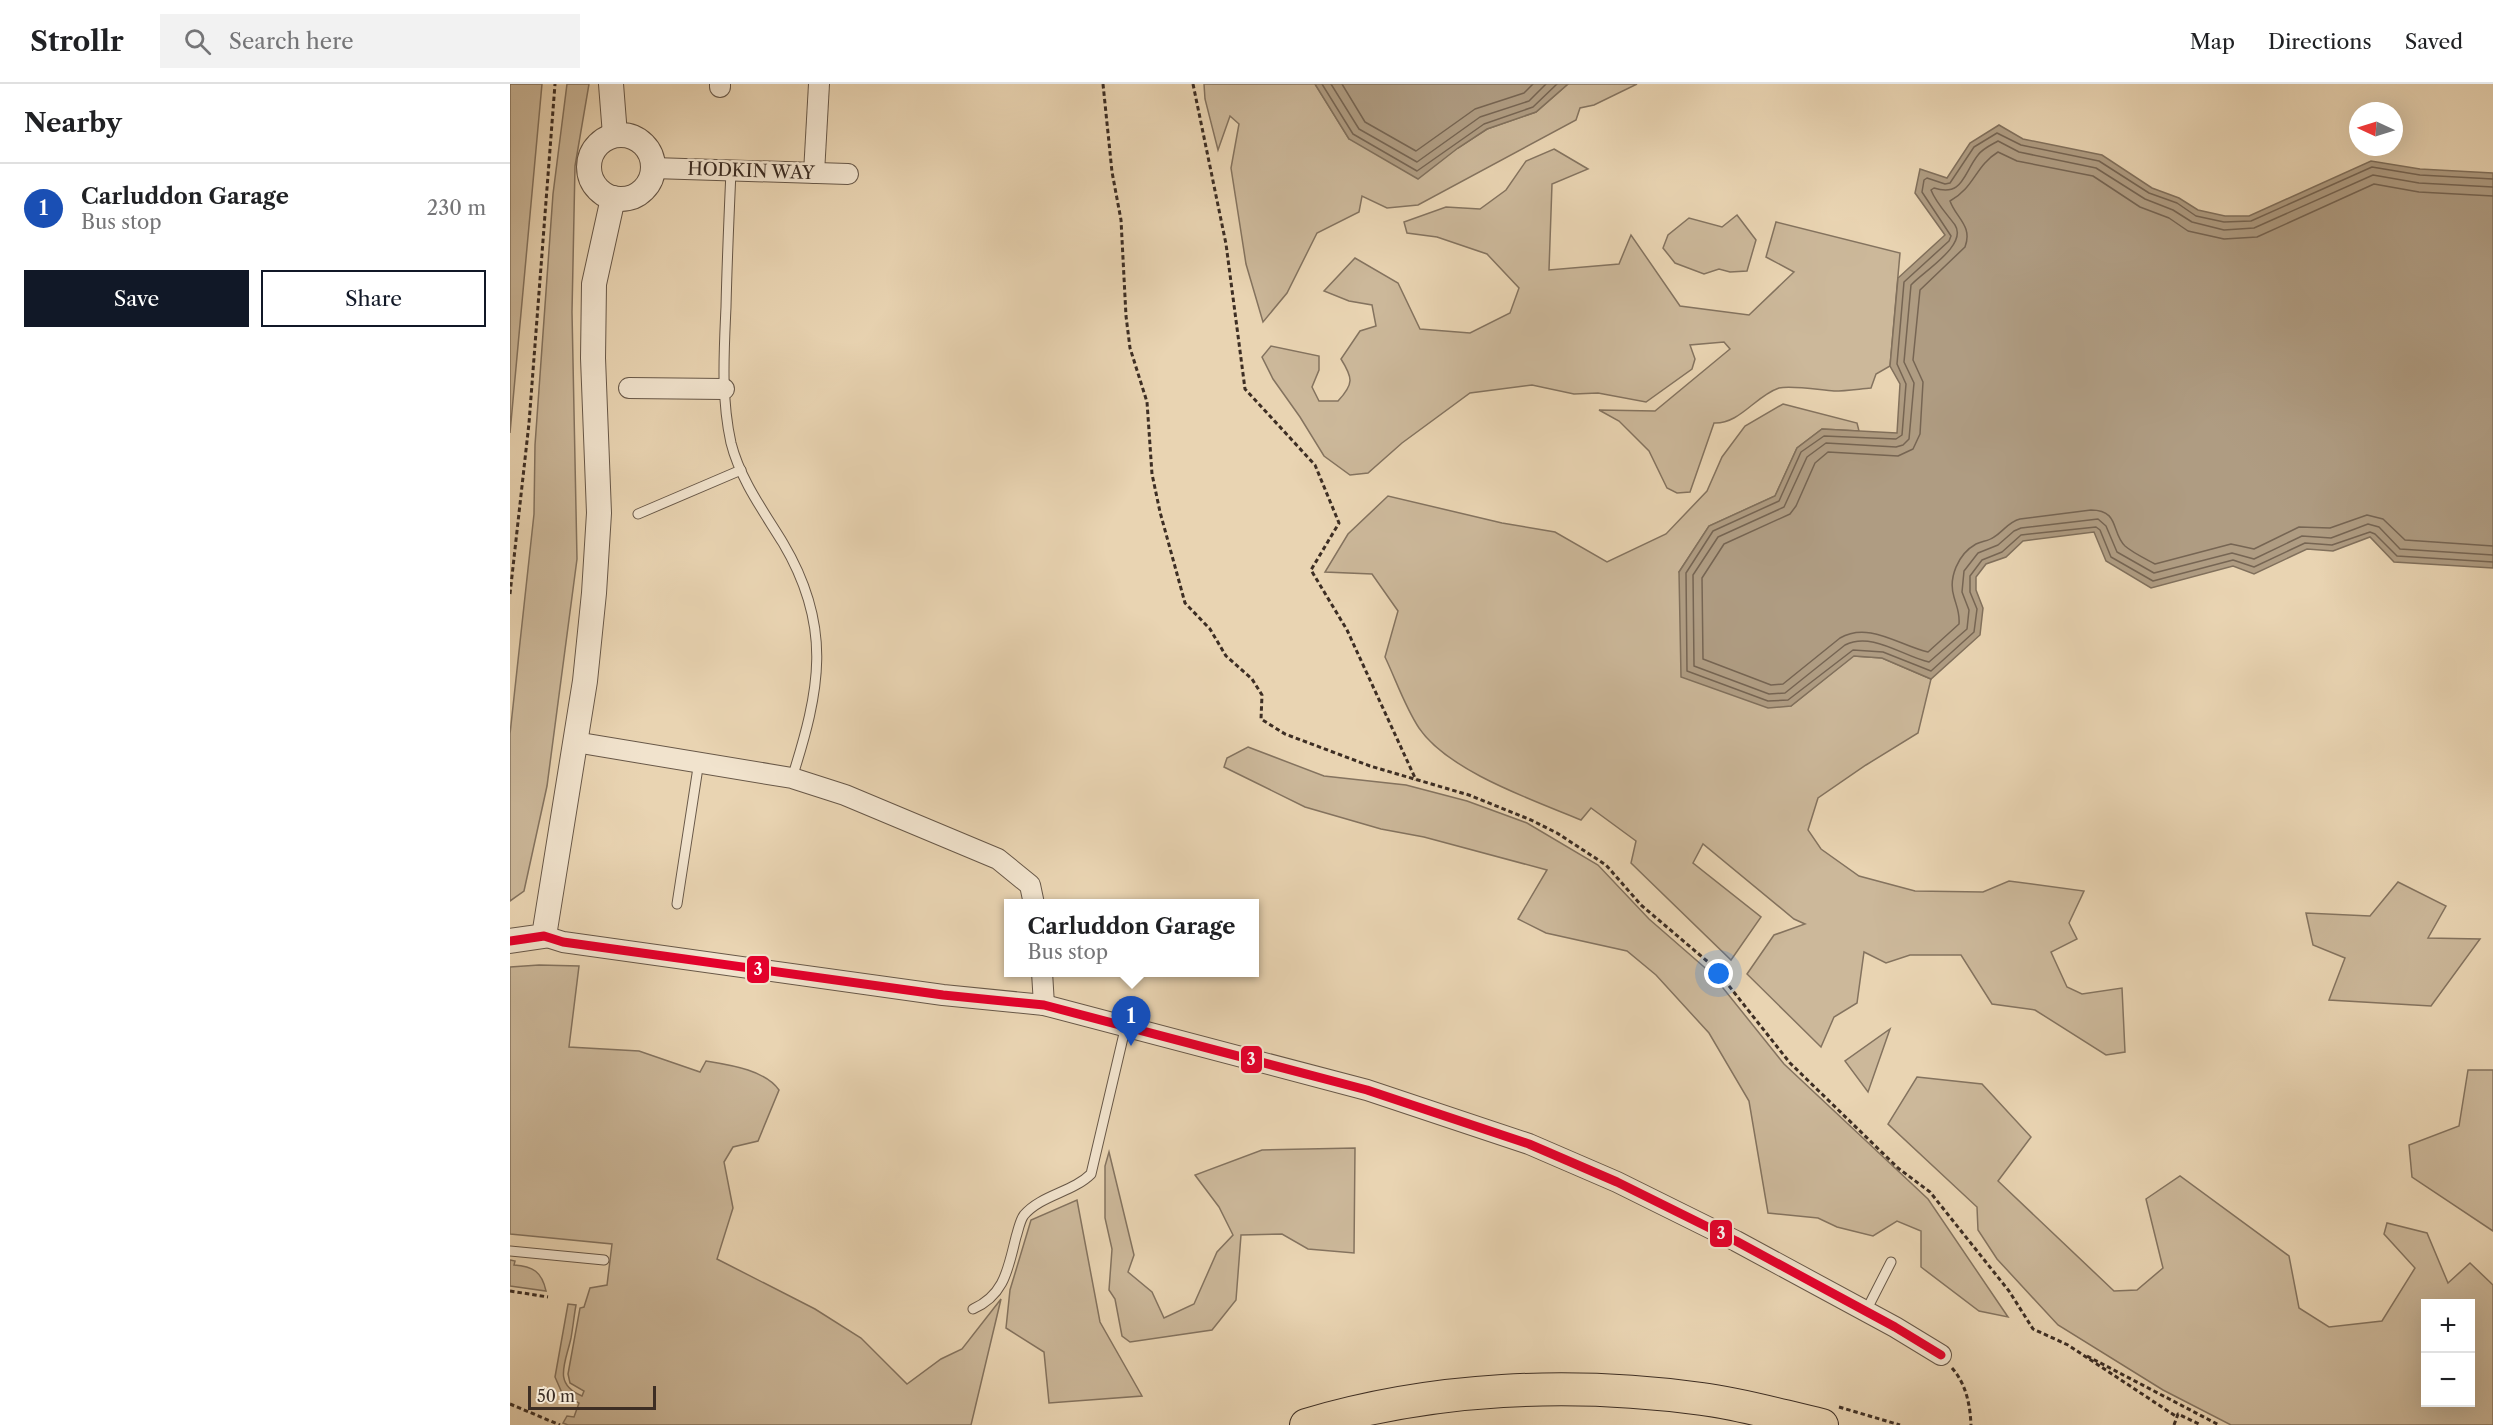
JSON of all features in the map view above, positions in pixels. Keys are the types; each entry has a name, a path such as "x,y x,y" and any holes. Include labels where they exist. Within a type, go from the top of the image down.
{"highway":[{"path":"1306,1425 1395,1404 1466,1394 1541,1389 1638,1391 1704,1399 1822,1425"}],"street":[{"path":"611,84 615,135"},
{"path":"814,173 819,84"},
{"path":"625,134 642,142 648,149 653,168 652,177 640,192 623,199 604,194 592,180 589,160 598,144 615,135 625,134"},
{"name":"HODKIN WAY","path":"653,168 848,174"},
{"path":"544,936 575,742 592,615 599,513 594,284 613,198"},
{"path":"629,388 724,389"},
{"path":"575,742 792,778 845,795 998,859 1030,885 1033,899"},
{"path":"510,941 544,936 563,942 943,995 1044,1005 1367,1090 1529,1144 1617,1182 1717,1231 1866,1311 1941,1355"},
{"path":"1042,977 1044,1005"}],"lane":[{"path":"731,171 724,389 731,444 741,471 790,555 806,588 816,628 817,667 810,722 792,778"},
{"path":"638,514 741,471"},
{"path":"677,904 699,761"},
{"path":"973,1309 988,1302 1001,1286 1023,1216 1058,1194 1083,1182 1091,1174 1126,1025"},
{"path":"510,1251 604,1260"},
{"path":"1866,1311 1891,1262"}],"path":[{"path":"510,594 529,423 555,84"},
{"path":"1103,84 1112,172 1121,220 1130,348 1147,402 1152,474 1185,603 1210,629 1226,656 1252,679 1263,695 1261,719 1286,734 1370,766 1469,795 1531,820 1557,833 1606,865 1641,905 1714,967 1790,1063 1898,1168 1930,1192 2009,1291 2033,1329 2068,1345 2219,1425"},
{"path":"1193,84 1226,244 1245,388 1315,465 1339,523 1311,570 1347,630 1416,780"},
{"path":"510,1291 548,1297"},
{"path":"2068,1345 2177,1417"},
{"path":"1941,1355 1961,1378 1970,1408 1971,1425"},
{"path":"510,1404 560,1425"},
{"path":"2174,1425 2178,1414 2201,1425"}],"shaded area":[{"path":"510,84 542,84 510,433"},
{"path":"567,84 589,84 575,166 572,312 577,559 547,786 524,891 510,901 510,734 534,514 535,445 553,194"},
{"path":"1204,84 1315,84 1349,139 1458,148 1487,129 1536,112 1568,84 1637,84 1594,105 1580,108 1576,120 1418,205 1387,208 1362,196 1359,212 1317,233 1287,293 1263,322 1246,264 1231,168 1239,124 1230,116 1218,150 1205,99"},
{"path":"1554,149 1588,169 1552,184 1549,270 1619,264 1631,235 1680,306 1749,315 1794,272 1766,257 1776,222 1900,253 1890,366 1876,374 1871,388 1834,391 1798,387 1779,388 1762,397 1732,419 1714,423 1690,492 1677,493 1667,488 1649,451 1619,421 1599,410 1655,411 1730,349 1724,342 1690,345 1695,359 1692,369 1646,402 1598,393 1574,394 1532,385 1470,393 1402,443 1368,473 1350,475 1324,456 1273,379 1262,357 1271,346 1319,356 1319,370 1312,387 1319,401 1338,401 1347,390 1350,381 1348,371 1341,359 1360,331 1376,326 1372,305 1349,301 1324,291 1355,258 1398,283 1420,329 1470,333 1510,313 1519,288 1487,254 1437,237 1407,233 1404,222 1446,207 1480,209 1506,190 1526,161"},
{"path":"1737,215 1756,240 1747,271 1730,272 1719,269 1704,274 1675,263 1663,248 1668,235 1689,218 1722,227"},
{"path":"1783,404 1857,423 1859,431 1822,429 1797,448 1775,496 1709,526 1679,572 1791,706 1853,656 1882,658 1931,679 1918,733 1818,798 1808,830 1821,849 1859,876 1915,891 1983,892 2009,881 2084,891 2069,923 2077,939 2051,952 2067,987 2082,994 2122,988 2125,1052 2106,1055 2035,1010 1992,1004 1961,955 1910,955 1886,963 1864,952 1857,1003 1834,1017 1821,1047 1747,974 1774,935 1805,924 1794,919 1703,844 1693,863 1761,917 1731,960 1631,863 1636,841 1591,808 1581,820 1493,783 1450,758 1419,728 1385,657 1398,611 1372,574 1325,572 1348,534 1388,496 1502,523 1555,532 1607,562 1666,534 1707,491 1722,457 1745,426"},
{"path":"1248,747 1324,776 1406,785 1467,801 1527,823 1598,865 1649,919 1711,973 1784,1064 1928,1199 2008,1317 1979,1311 1921,1267 1921,1231 1897,1221 1873,1236 1837,1227 1818,1218 1768,1213 1749,1101 1709,1033 1656,975 1627,951 1546,933 1518,919 1547,870 1424,837 1381,829 1305,807 1224,767 1227,758"},
{"path":"2398,882 2446,906 2428,938 2480,939 2431,1006 2329,1000 2345,958 2313,945 2306,913 2370,916"},
{"path":"579,966 569,1047 639,1051 700,1072 706,1061 726,1064 756,1073 773,1083 779,1090 758,1141 733,1147 724,1162 733,1208 717,1259 815,1309 861,1338 907,1384 941,1359 962,1349 1001,1299 971,1425 568,1425 563,1423 567,1416 574,1417 579,1403 562,1393 555,1377 568,1304 576,1305 564,1364 564,1379 573,1391 582,1396 584,1391 570,1383 568,1374 580,1308 584,1307 590,1288 607,1285 612,1244 510,1234 510,967"},
{"path":"1890,1029 1868,1092 1845,1061"},
{"path":"2468,1070 2493,1070 2493,1231 2412,1177 2409,1145 2459,1126"},
{"path":"1917,1077 1982,1084 2031,1137 1998,1181 2114,1291 2137,1290 2163,1268 2146,1199 2180,1176 2289,1256 2299,1308 2329,1327 2382,1321 2415,1268 2384,1234 2387,1223 2427,1233 2448,1283 2470,1263 2493,1285 2493,1425 2231,1425 2163,1390 2058,1325 1997,1259 1978,1230 1977,1207 1888,1124"},
{"path":"1355,1148 1354,1253 1308,1249 1282,1234 1241,1235 1236,1300 1212,1330 1130,1342 1122,1336 1115,1299 1109,1290 1112,1249 1105,1218 1105,1166 1109,1152 1134,1255 1128,1272 1152,1292 1164,1318 1194,1304 1217,1252 1233,1235 1219,1207 1195,1175 1262,1150"},
{"path":"1077,1200 1100,1322 1142,1396 1049,1403 1044,1352 1006,1328 1010,1290 1031,1220"},
{"path":"510,1260 515,1261 514,1265 536,1271 546,1291 510,1286"}],"water":[{"path":"1315,84 1568,84 1536,112 1487,129 1418,179 1349,139"},
{"path":"1999,125 2023,139 2102,155 2152,188 2179,198 2198,210 2225,216 2249,216 2371,161 2420,169 2493,173 2493,568 2394,562 2370,537 2333,551 2307,549 2254,574 2233,566 2151,588 2106,561 2094,532 2023,541 2006,557 1986,564 1976,577 1976,590 1983,608 1980,635 1931,679 1882,658 1854,656 1791,706 1768,708 1681,677 1679,572 1709,526 1775,496 1797,448 1822,429 1897,433 1900,384 1890,366 1898,278 1945,235 1915,193 1920,169 1947,178 1970,143"}],"transit line":[{"name":"3","path":"510,941 544,936 563,942 943,995 1044,1005 1367,1090 1529,1144 1617,1182 1736,1241 1895,1327 1941,1355"}],"place":[{"name":"Carluddon Garage","path":"1131,1046"}]}
